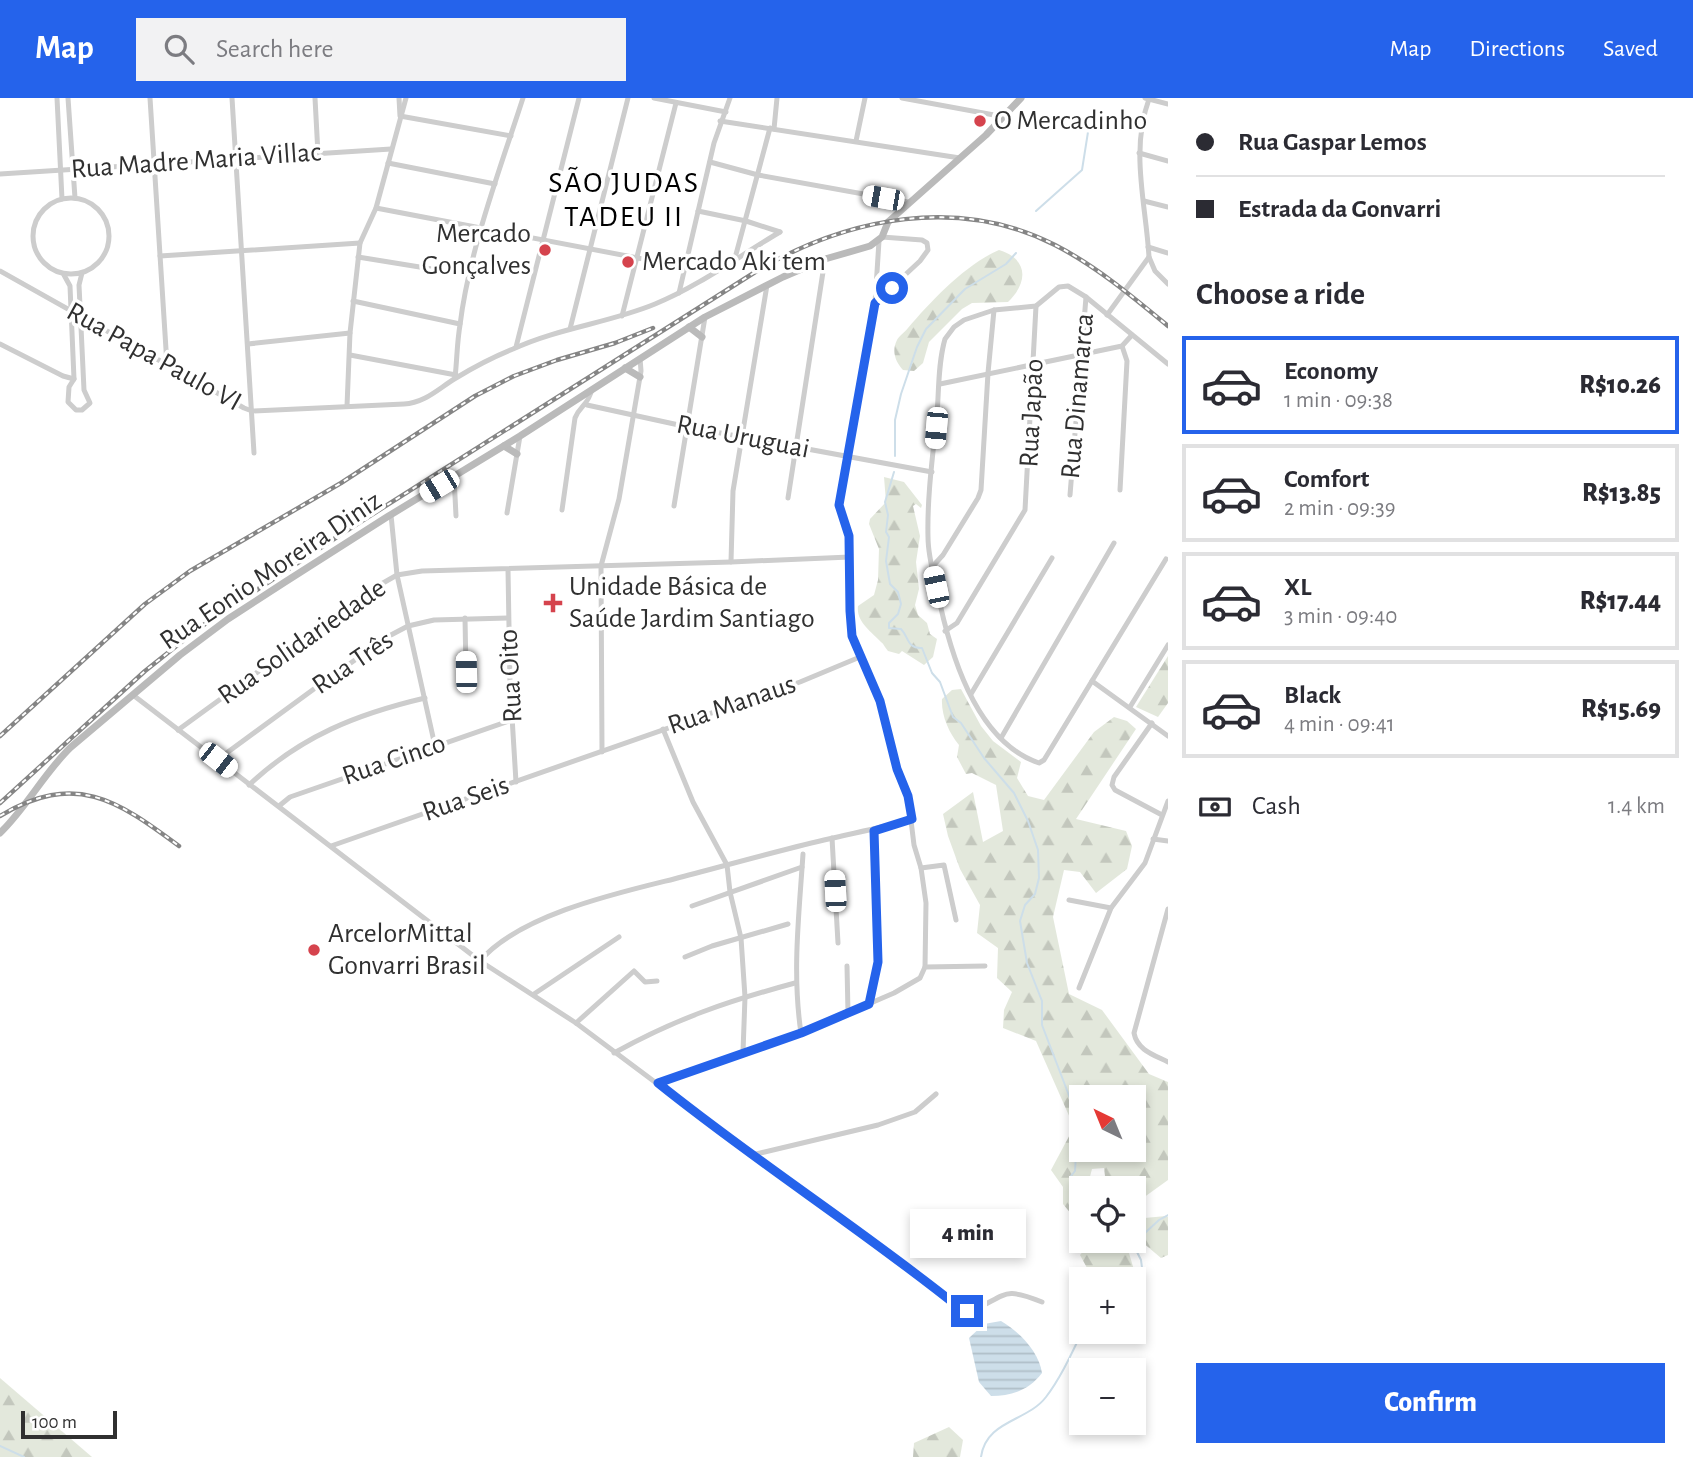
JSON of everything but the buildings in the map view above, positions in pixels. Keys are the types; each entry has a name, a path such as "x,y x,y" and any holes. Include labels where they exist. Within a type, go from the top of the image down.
{"main road":[{"path":"880,239 888,222 908,202 960,159 1005,117 1021,98"},
{"name":"Rua Eonio Moreira Diniz","path":"0,833 27,803 54,763 180,655 228,619 391,514 520,436 572,412 592,389 705,317 825,259 870,246 880,239"},
{"path":"689,327 702,337"},
{"path":"625,368 640,377"},
{"path":"504,446 517,454"}],"street":[{"path":"57,98 62,199"},
{"path":"68,98 75,198"},
{"path":"150,98 167,365"},
{"path":"232,98 254,453"},
{"path":"315,98 318,154"},
{"path":"399,98 400,116"},
{"path":"347,406 350,332 360,243 376,208 406,98"},
{"path":"350,355 455,376 460,324 469,275 523,98"},
{"path":"516,347 579,98"},
{"path":"570,328 628,98"},
{"path":"654,98 676,103 686,101 726,112"},
{"path":"679,293 720,121 730,98"},
{"path":"736,258 772,129 777,98"},
{"path":"856,141 865,98"},
{"path":"902,98 1005,117"},
{"path":"1168,104 1147,99 1141,125 1139,153 1149,257 1168,285"},
{"path":"622,316 676,103"},
{"path":"400,116 511,136"},
{"path":"720,121 960,159"},
{"name":"Rua Madre Maria Villac","path":"0,174 391,149"},
{"path":"1139,153 1168,161"},
{"path":"710,162 758,175 908,202"},
{"path":"388,163 495,184"},
{"path":"75,198 93,205 101,212 109,232 106,253 92,269 64,275 45,266 38,258 32,238 37,217 52,202 75,198"},
{"path":"1144,201 1168,207"},
{"path":"376,208 685,267"},
{"path":"698,211 746,221"},
{"name":"Rua Papa Paulo VI","path":"0,271 233,404 252,411 410,404 421,401 455,376 516,347 570,328 622,316 679,293 780,232 746,221"},
{"path":"658,1083 801,1033 869,1004 914,983 920,978 925,967 927,929 921,868 914,845 908,796 897,769 880,701 852,636 849,536 839,505 875,303 880,239 922,240 926,243 928,250 925,256 875,303"},
{"path":"160,256 360,243"},
{"path":"1148,247 1168,253"},
{"path":"358,257 469,275"},
{"path":"1107,316 1149,257"},
{"path":"788,498 825,259"},
{"path":"64,275 70,286 74,379 69,387 68,402 76,410 82,410 90,403 84,390 79,285 82,273"},
{"path":"730,562 733,491 767,285"},
{"path":"1166,559 1044,760 1031,760 1001,738 971,694 956,665 945,631 932,567 928,534 943,346 950,331 964,320 995,310 1036,306 1059,287 1068,286 1086,297 1168,364"},
{"name":"Rua Dinamarca","path":"1070,495 1086,297"},
{"path":"353,301 460,324"},
{"name":"Rua Japão","path":"945,631 957,623 1021,518 1027,502 1036,306"},
{"path":"932,567 949,546 981,490 995,310"},
{"path":"674,506 705,317"},
{"path":"247,344 350,332"},
{"path":"940,384 1082,352 1122,346 1132,335"},
{"path":"0,344 74,379"},
{"path":"1120,490 1127,361 1122,346"},
{"path":"602,752 601,566 616,510 634,415 640,358"},
{"path":"562,510 573,442 572,412 588,403 592,389"},
{"name":"Rua Uruguai","path":"588,403 688,427 932,472"},
{"path":"507,513 520,436"},
{"path":"454,476 456,516"},
{"path":"391,514 397,575 435,746"},
{"path":"1001,738 1114,543"},
{"name":"Rua Solidariedade","path":"178,730 369,591 397,575 422,571 850,557"},
{"path":"971,694 1052,558"},
{"name":"Rua Oito","path":"508,570 516,782"},
{"path":"466,618 466,672"},
{"name":"Rua Três","path":"218,760 328,679 389,636 408,626 434,620 508,618"},
{"path":"1130,708 1168,645"},
{"name":"Rua Manaus","path":"602,752 800,682 860,657"},
{"path":"1092,681 1168,736"},
{"path":"133,695 480,961 576,1023 810,1199 872,1240 961,1309 972,1311 1006,1293 1017,1292 1042,1302"},
{"path":"249,785 272,763 332,727 425,698"},
{"name":"Rua Cinco","path":"279,806 290,797 512,720"},
{"path":"1152,723 1111,785 1115,790 1162,815"},
{"path":"663,729 692,802 727,865 730,892 741,938 745,997 743,1052"},
{"name":"Rua Seis","path":"331,846 602,752"},
{"path":"1079,988 1111,908 1145,863 1168,801"},
{"path":"480,961 490,949 526,927 609,896 832,838 874,831 912,819"},
{"path":"869,1004 878,962 874,831"},
{"path":"832,838 838,943"},
{"path":"1153,839 1168,841"},
{"path":"801,1033 796,983 796,946 803,854"},
{"path":"921,868 944,865 956,920"},
{"path":"692,906 802,867"},
{"path":"1069,900 1111,908"},
{"path":"1168,909 1134,1033 1135,1040 1143,1049 1168,1062"},
{"path":"685,957 788,924"},
{"path":"534,994 619,937"},
{"path":"925,967 985,966"},
{"path":"847,967 848,1013"},
{"path":"576,1023 634,971 645,982 657,981"},
{"path":"614,1053 680,1019 796,983"},
{"path":"752,1155 878,1125 915,1112 936,1094"}],"green space":[{"path":"999,250 1016,259 1020,265 1022,280 1015,295 1008,302 972,303 962,309 929,342 923,363 914,371 903,370 894,353 898,338 950,284 974,264"},
{"path":"884,477 904,482 922,505 921,508 916,504 913,506 920,536 916,562 919,589 915,605 918,615 927,623 930,634 937,639 933,657 924,665 902,651 899,654 888,651 859,617 858,606 874,595 878,580 879,549 869,524 870,519 886,502"},
{"path":"1168,656 1168,703 1158,717 1136,707"},
{"path":"961,689 981,726 993,741 1021,762 1017,778 1028,796 1044,800 1094,732 1114,717 1127,721 1136,729 1076,819 1126,831 1132,846 1127,869 1096,893 1080,872 1064,870 1053,917 1069,994 1102,1010 1149,1074 1168,1082 1168,1180 1146,1196 1146,1176 1105,1176 1104,1168 1092,1169 1090,1176 1069,1176 1069,1211 1063,1204 1063,1187 1051,1170 1069,1136 1069,1162 1146,1162 1146,1085 1069,1085 1069,1116 1036,1041 1003,1028 1004,1010 1012,992 997,978 998,948 977,933 980,905 960,869 943,814 973,792 983,842 1003,831 996,785 972,773 966,774 957,757 959,745 946,724 942,699 952,690"},
{"path":"1168,1217 1168,1255 1161,1258 1146,1245 1146,1218"},
{"path":"1129,1253 1133,1267 1086,1267 1080,1255"},
{"path":"0,1378 92,1457 0,1457"},
{"path":"949,1427 963,1440 960,1457 913,1457 914,1443"}],"water":[{"path":"1001,1321 1028,1343 1042,1373 1032,1384 1020,1391 991,1396 979,1382 969,1338 984,1324"}],"waterway":[{"path":"1036,211 1082,170 1091,113"},
{"path":"895,456 895,420 901,394 926,329 965,289 1006,264 1016,253"},
{"path":"894,472 885,502 888,515 886,532 889,537 886,561 890,584 898,592 901,604 898,614 889,623 889,628 901,629 911,645 922,648 932,673 940,682 953,717 961,723 984,758 1014,793 1038,850 1039,878 1035,894 1025,905 1020,921 1027,963 1042,1001 1042,1025 1078,1119 1075,1171 1071,1176"},
{"path":"1142,1267 1133,1244 1168,1215"},
{"path":"981,1457 984,1445 999,1428 1029,1412 1046,1397 1061,1375 1076,1344"},
{"path":"0,1446 24,1457"}],"railway":[{"path":"0,803 145,671 199,628 346,531 760,269 831,236 905,219 943,217 981,221 1018,230 1055,245 1085,262 1168,326"},
{"path":"0,736 145,604 190,571 341,483 475,396 514,376 653,328"},
{"path":"0,816 27,802 51,795 94,797 115,804 179,846"}],"place":[{"name":"O Mercadinho","path":"980,121"},
{"name":"Mercado Gonçalves","path":"545,250"},
{"name":"Mercado Aki tem","path":"628,262"},
{"name":"Unidade Básica de Saúde Jardim Santiago","path":"553,603"},
{"name":"ArcelorMittal Gonvarri Brasil","path":"314,950"}],"district":[{"name":"SÃO JUDAS TADEU II","path":"624,200"}],"route":[{"path":"892,288 875,303 839,505 849,536 852,636 880,701 897,769 908,796 912,819 874,831 878,962 869,1004 801,1033 658,1083 810,1199 872,1240 967,1311"}]}
